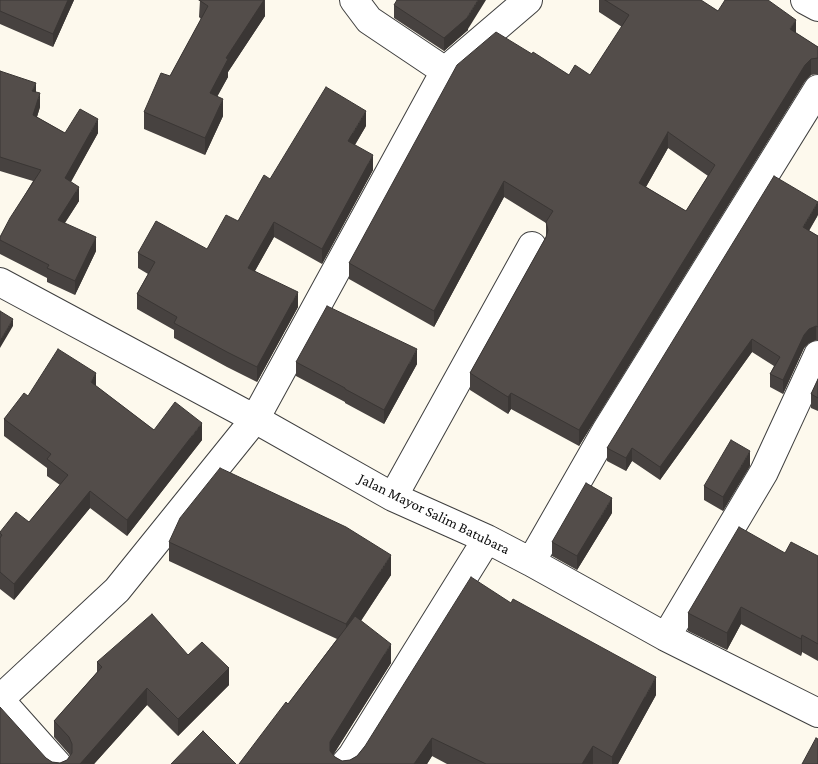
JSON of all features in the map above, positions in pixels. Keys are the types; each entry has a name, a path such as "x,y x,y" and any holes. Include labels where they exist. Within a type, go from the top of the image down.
{"street":[{"path":"354,0 368,20 445,70"},
{"path":"57,764 0,700 117,590 255,419 445,70 528,0"},
{"path":"806,0 818,7"},
{"path":"530,562 606,431 818,89"},
{"path":"393,497 532,246"},
{"name":"Jalan Mayor Salim Batubara","path":"0,282 255,419 393,497 487,539 666,637 818,713"},
{"path":"666,637 764,472 818,355"},
{"path":"345,764 352,756 487,539"}],"building":[{"path":"0,0 68,0 53,34 0,11"},
{"path":"199,0 264,0 226,58 228,59 210,93 223,99 205,138 144,112 161,73 170,76 208,6"},
{"path":"397,0 478,0 468,17 444,38 394,5"},
{"path":"605,0 701,0 718,11 725,0 768,0 796,20 790,29 818,47 818,58 811,59 805,65 579,430 511,393 508,397 470,373 546,237 548,230 546,222 553,211 504,181 434,311 349,263 457,65 496,32 532,54 533,52 569,75 575,65 590,75 629,15","holes":["668,132 715,165 686,211 639,183"]},
{"path":"0,71 36,83 32,91 40,93 33,115 65,133 80,109 98,119 65,178 79,187 58,220 96,237 75,281 47,268 49,265 0,240 10,218 41,170 0,157"},
{"path":"326,87 366,111 348,141 373,155 322,249 274,222 248,268 298,292 257,367 174,323 177,317 137,294 155,262 138,253 156,221 207,249 226,215 238,221 264,175 270,179"},
{"path":"774,176 818,202 803,227 818,236 818,327 809,329 804,335 783,380 770,374 780,357 752,339 660,467 632,448 626,458 607,448"},
{"path":"327,306 417,349 384,410 296,362"},
{"path":"0,311 13,319 0,341"},
{"path":"58,349 96,373 91,382 154,430 175,402 202,423 127,520 90,491 14,584 0,572 0,538 2,535 0,532 16,512 29,522 68,475 47,459 51,454 4,419 24,393 28,396"},
{"path":"818,379 818,398 811,394"},
{"path":"731,440 750,451 723,497 704,486"},
{"path":"220,468 346,527 391,555 346,624 169,542 180,518"},
{"path":"586,483 612,498 577,556 552,542"},
{"path":"739,527 785,553 791,542 818,556 818,644 802,635 801,639 741,607 727,633 688,613"},
{"path":"471,577 511,603 513,599 656,677 612,757 593,746 582,764 486,764 432,738 414,764 239,764 286,702 288,704 355,616 391,644 330,742 330,751 342,761 350,760 357,756"},
{"path":"152,614 188,655 202,642 229,668 178,719 147,688 80,764 0,764 0,707 46,758 52,762 60,763 67,760 72,753 72,744 69,737 54,721 102,667 97,662"},
{"path":"203,731 236,764 171,764"},
{"path":"816,738 818,739 818,764 802,764"}]}
